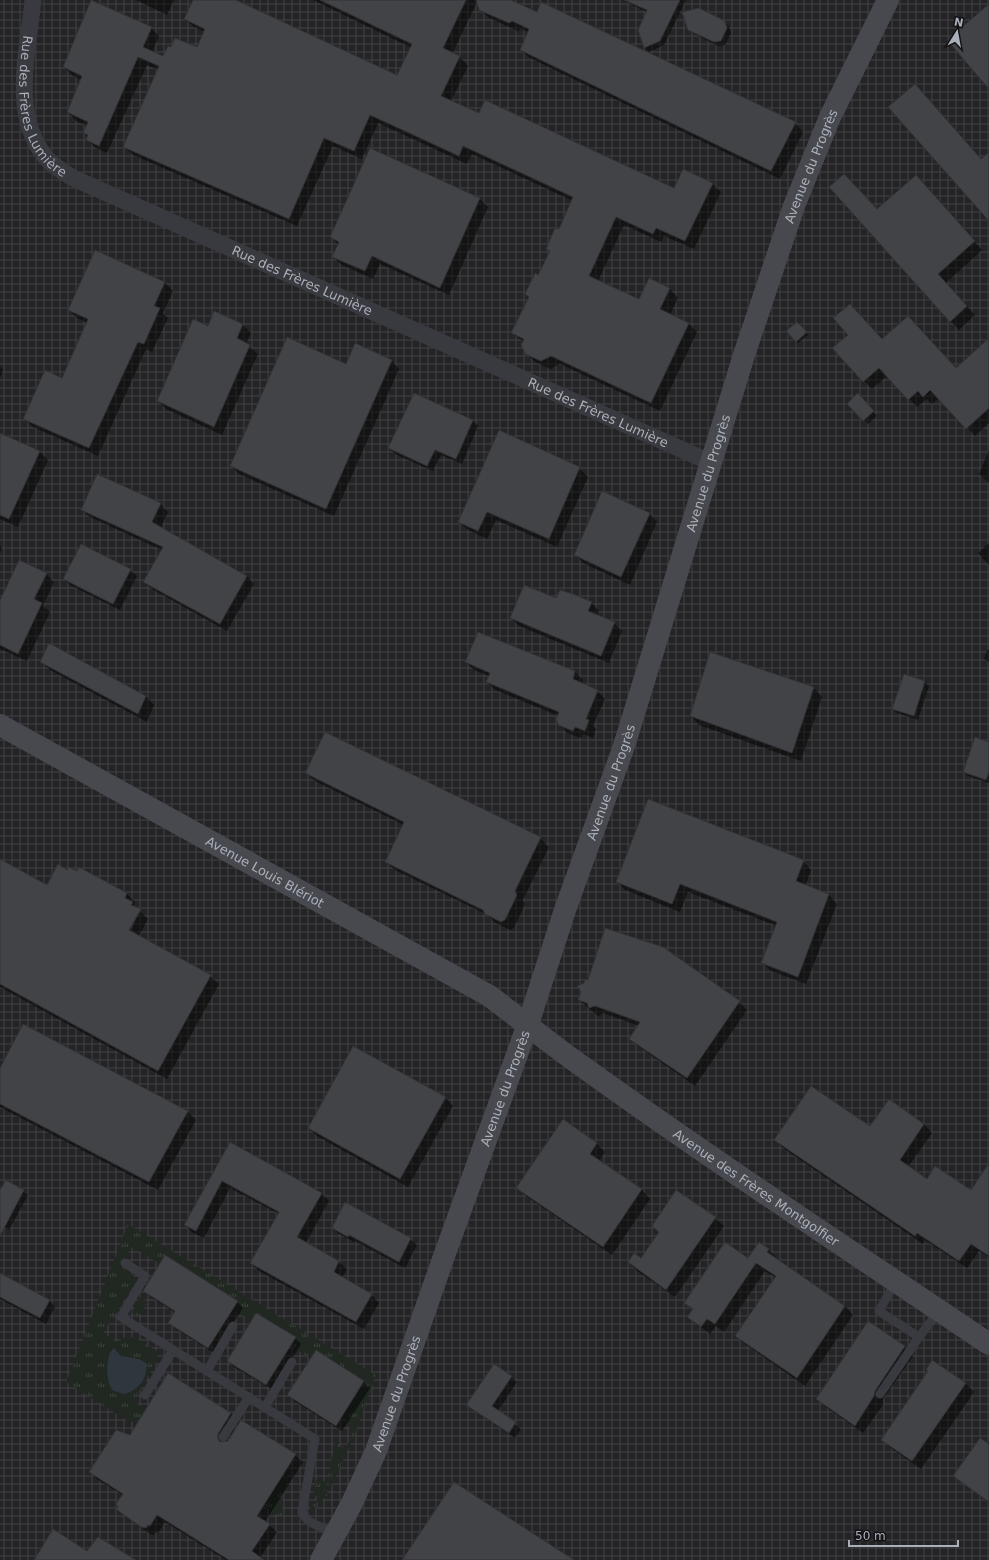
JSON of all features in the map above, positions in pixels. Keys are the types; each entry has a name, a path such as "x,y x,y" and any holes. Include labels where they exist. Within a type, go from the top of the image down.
{"street":[{"name":"Rue des Frères Lumière","path":"33,0 24,89 27,120 34,138 50,162 73,178 712,463"},
{"name":"Avenue du Progrès","path":"321,1560 361,1484 382,1436 442,1259 528,1024 565,910 624,746 777,252 803,181 848,77 888,0"},
{"name":"Avenue Louis Blériot","path":"0,725 488,995 528,1024"},
{"name":"Avenue des Frères Montgolfier","path":"528,1024 573,1060 633,1102 989,1344"}],"lane":[{"path":"125,1263 145,1276 120,1317 315,1439 302,1512 305,1519 309,1522 336,1534"},
{"path":"896,1281 879,1312 919,1337"},
{"path":"880,1394 939,1310"},
{"path":"207,1371 234,1326"},
{"path":"145,1394 173,1350"},
{"path":"265,1407 292,1362"},
{"path":"223,1437 249,1397"}],"shaded area":[{"path":"0,0 989,0 989,1560 0,1560"},
{"path":"114,1348 121,1356 139,1359 146,1363 146,1374 142,1383 125,1394 114,1391 109,1382 107,1369 108,1362 111,1351"}],"green space":[{"path":"128,1224 376,1375 355,1434 332,1485 327,1483 324,1490 329,1493 311,1513 310,1506 319,1498 313,1494 316,1480 327,1482 336,1437 339,1438 339,1445 342,1447 347,1445 350,1441 352,1431 345,1423 347,1419 342,1416 364,1381 316,1350 310,1358 232,1309 237,1301 165,1255 160,1264 132,1247 120,1266 134,1276 136,1282 103,1333 117,1342 123,1338 135,1337 158,1352 157,1362 133,1401 146,1409 139,1421 129,1422 66,1382"},
{"path":"140,1297 148,1302 140,1315 136,1317 132,1312"},
{"path":"194,1463 286,1469 289,1471 282,1501 282,1518"}],"building":[{"path":"91,0 152,27 143,47 163,56 168,46 171,47 175,38 197,47 205,29 184,19 193,0 236,0 397,75 412,44 320,0 466,0 443,48 460,56 441,96 479,113 485,100 674,188 683,169 713,183 685,241 656,228 653,234 616,217 589,276 639,299 649,278 670,288 660,309 689,323 651,403 551,356 541,361 525,354 521,345 524,339 511,333 529,297 525,294 535,273 538,275 550,251 546,249 555,228 559,229 573,197 463,146 459,156 370,115 354,151 324,138 289,219 123,147 159,66 138,57 99,146 86,140 88,135 83,133 88,122 67,112 82,76 63,67"},
{"path":"476,0 511,0 537,12 541,2 796,122 771,171 520,50 529,29 512,21 509,23 479,10"},
{"path":"624,0 680,0 660,41 644,48 638,30 647,10"},
{"path":"989,4 989,89 947,40"},
{"path":"699,8 725,21 727,28 721,41 714,42 688,30 682,12"},
{"path":"915,84 981,159 989,152 989,221 888,107"},
{"path":"370,148 480,198 440,288 372,256 365,271 332,257 339,242 330,237"},
{"path":"844,174 877,209 916,175 975,241 938,274 967,306 950,322 829,187"},
{"path":"95,250 165,282 154,306 160,308 144,344 138,342 89,448 23,419 45,370 62,378 88,319 68,310"},
{"path":"850,304 882,339 908,316 956,368 989,338 989,408 966,429 930,390 923,397 918,391 908,400 879,368 863,382 832,348 848,335 833,318"},
{"path":"214,311 243,324 237,338 250,345 214,427 157,401 193,319 208,326"},
{"path":"797,322 807,332 796,342 786,331"},
{"path":"287,337 346,364 355,343 392,360 326,509 230,466"},
{"path":"414,393 473,420 456,459 435,450 427,466 388,448"},
{"path":"858,393 874,411 863,421 847,404"},
{"path":"499,430 580,467 549,539 487,512 478,531 458,522"},
{"path":"0,433 40,451 9,519 0,515"},
{"path":"97,474 161,503 152,522 247,576 220,624 143,582 163,547 81,510"},
{"path":"602,491 650,513 621,577 574,555"},
{"path":"81,544 131,569 113,604 63,579"},
{"path":"19,560 47,573 34,599 42,603 18,654 0,645 0,600"},
{"path":"524,585 556,598 560,590 573,594 592,602 588,611 615,622 601,656 510,618"},
{"path":"478,632 575,671 573,679 598,690 586,719 589,720 585,731 575,727 573,731 558,725 556,719 559,712 486,682 490,673 465,662"},
{"path":"49,643 146,696 138,714 40,662"},
{"path":"710,652 814,687 792,753 690,716"},
{"path":"904,674 925,681 914,716 892,709"},
{"path":"325,732 541,837 515,891 517,895 505,920 501,922 485,914 483,910 385,862 404,822 305,773"},
{"path":"975,737 989,742 989,772 986,780 963,772"},
{"path":"648,799 804,860 796,881 829,894 798,977 761,963 777,922 680,884 672,904 616,882"},
{"path":"0,859 47,885 58,864 67,870 69,867 77,871 79,867 127,893 125,898 133,902 131,905 141,909 129,930 211,975 158,1071 0,984"},
{"path":"605,928 663,947 740,1001 687,1078 629,1039 640,1022 595,1006 589,1008 587,1003 578,1000 581,992 577,986 584,983 585,979 588,980"},
{"path":"23,1024 188,1111 149,1182 0,1104 0,1068"},
{"path":"353,1046 446,1097 400,1179 308,1128"},
{"path":"811,1086 870,1126 889,1099 924,1124 900,1160 927,1179 935,1166 971,1190 989,1163 989,1256 971,1244 959,1261 917,1233 915,1236 774,1140"},
{"path":"563,1119 597,1143 590,1154 642,1189 603,1247 516,1188"},
{"path":"230,1142 322,1193 297,1237 339,1261 334,1272 372,1294 356,1322 250,1263 279,1212 222,1181 196,1231 184,1225"},
{"path":"6,1180 24,1190 0,1236 0,1190"},
{"path":"676,1190 716,1217 666,1290 628,1262 634,1253 641,1258 659,1232 652,1226"},
{"path":"345,1202 411,1238 399,1262 349,1235 348,1237 332,1228"},
{"path":"725,1242 748,1258 759,1242 769,1249 767,1252 845,1306 797,1378 735,1336 776,1276 756,1263 715,1324 707,1319 701,1327 687,1317 693,1309 684,1303"},
{"path":"165,1255 238,1301 208,1348 168,1323 175,1311 143,1291"},
{"path":"0,1273 50,1300 40,1318 0,1297"},
{"path":"256,1313 296,1337 266,1385 227,1361"},
{"path":"868,1321 905,1346 875,1391 874,1396 855,1426 816,1399"},
{"path":"316,1350 364,1381 336,1426 287,1395"},
{"path":"932,1360 966,1383 912,1461 881,1440 928,1371 926,1370"},
{"path":"494,1364 512,1376 492,1406 516,1422 509,1433 466,1405"},
{"path":"168,1373 231,1413 218,1434 218,1439 220,1442 228,1441 241,1420 296,1454 257,1516 270,1524 252,1551 264,1560 229,1560 157,1515 150,1526 148,1525 146,1528 141,1527 116,1509 118,1506 116,1504 123,1494 89,1472 116,1430 130,1435"},
{"path":"980,1438 989,1444 989,1502 953,1476"},
{"path":"454,1482 574,1560 402,1560"},
{"path":"53,1529 87,1551 98,1537 136,1560 34,1560"}]}
